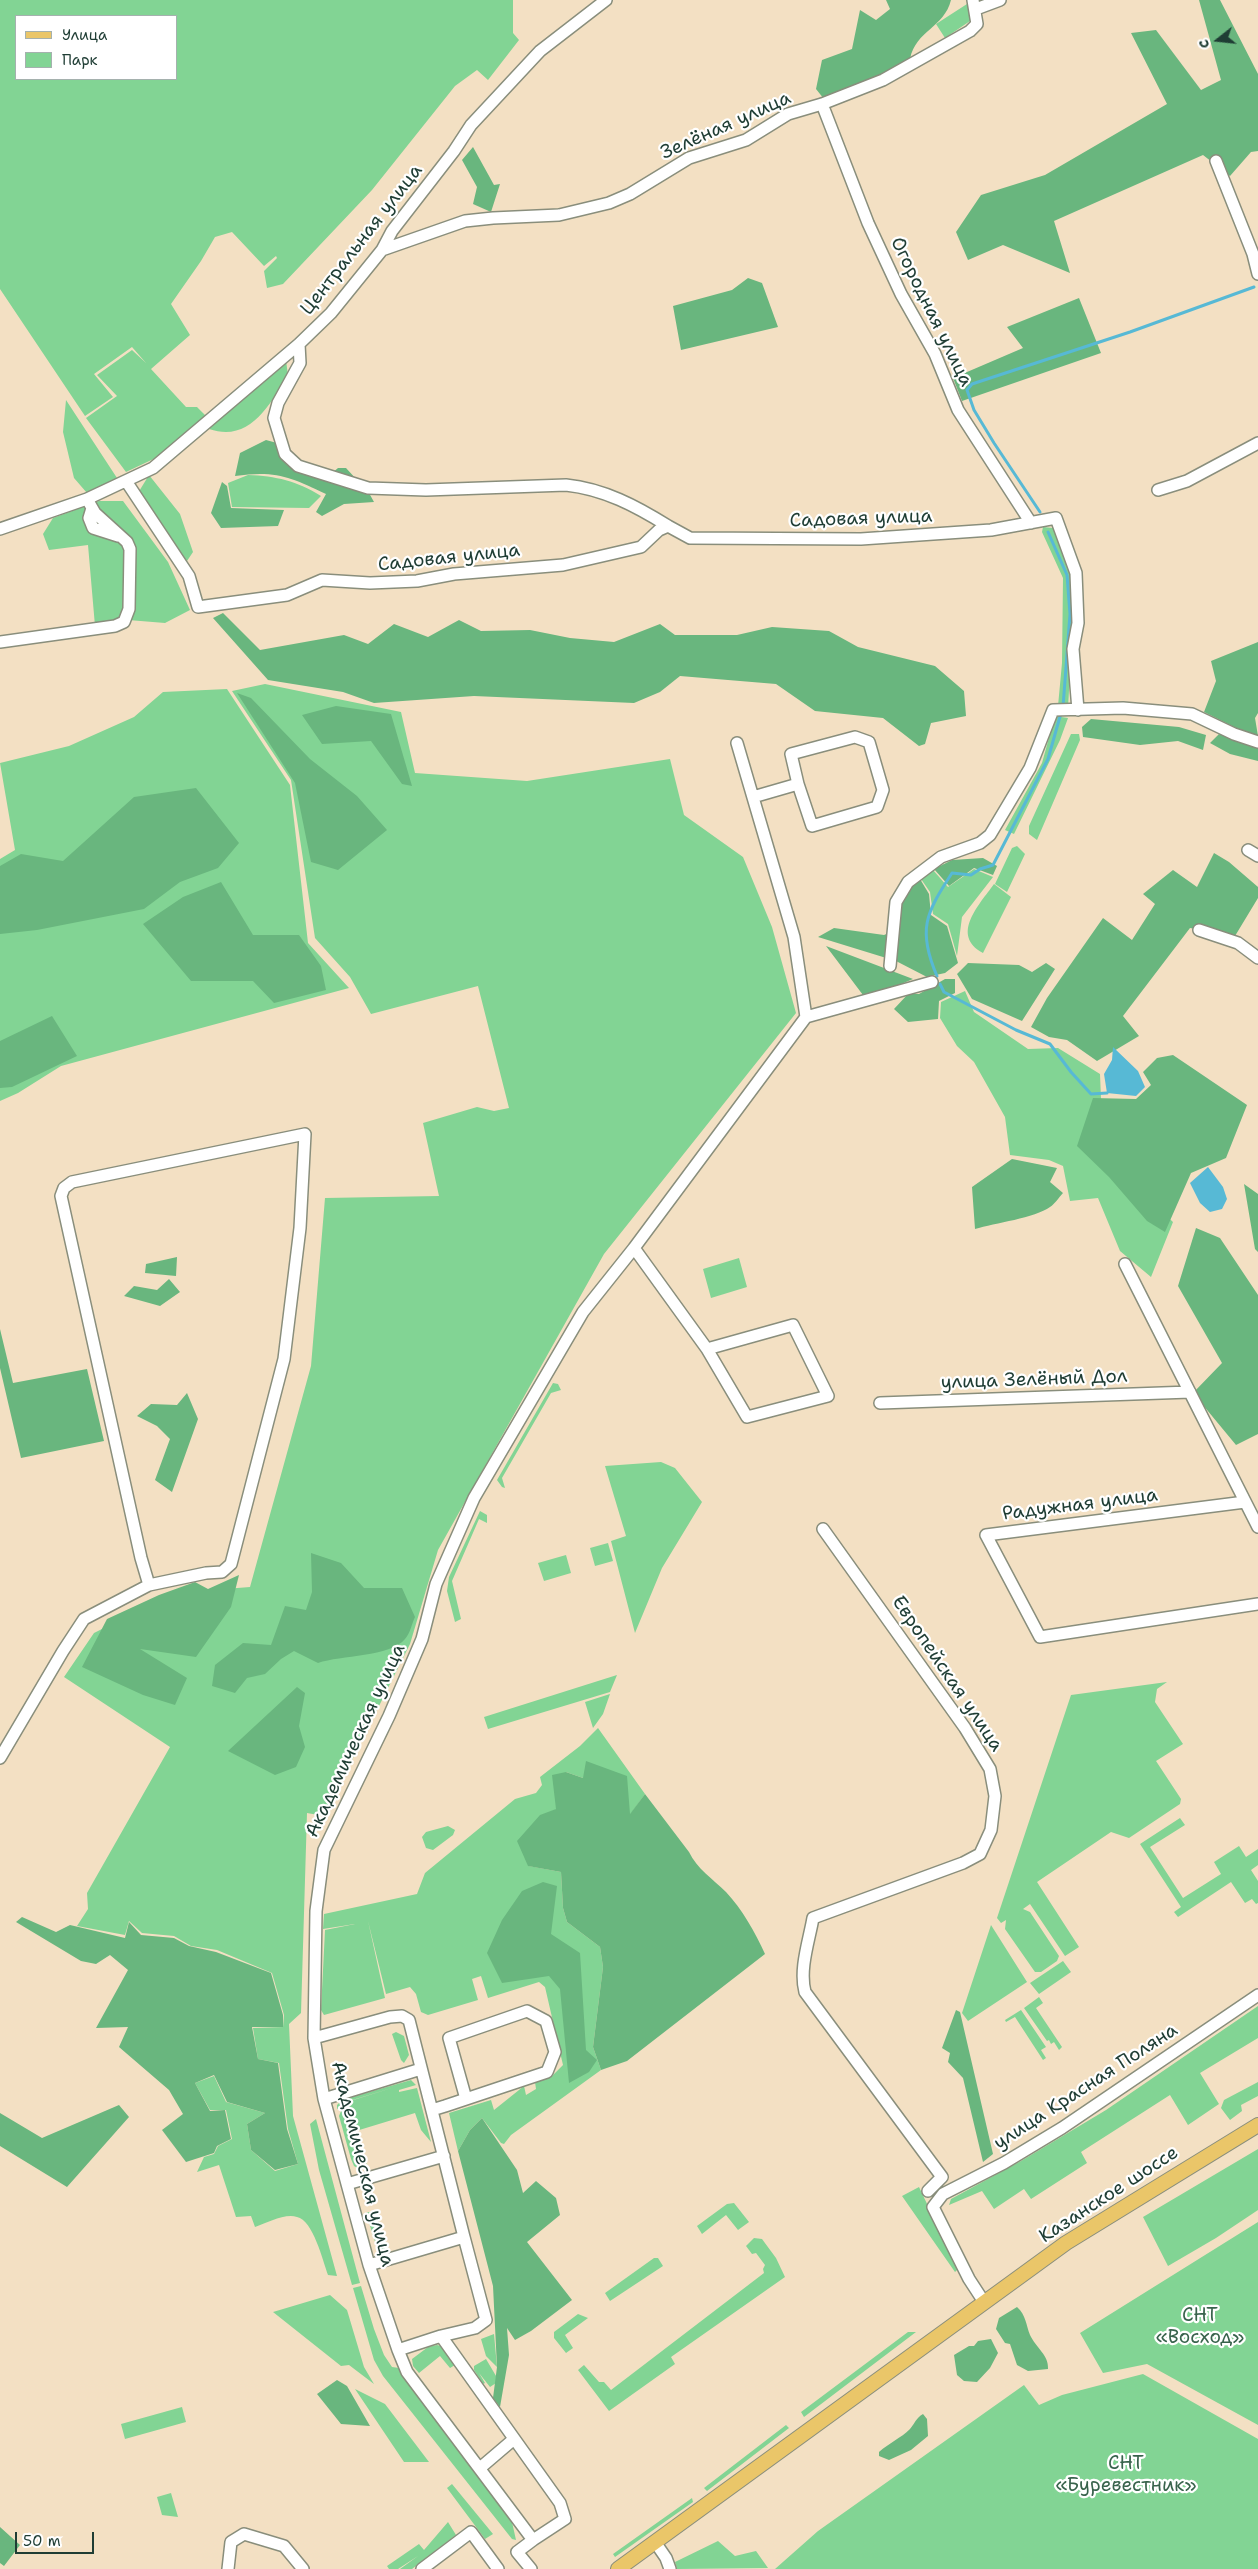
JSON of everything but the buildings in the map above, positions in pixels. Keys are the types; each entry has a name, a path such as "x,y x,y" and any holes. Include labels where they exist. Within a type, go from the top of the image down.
{"main road":[{"name":"Казанское шоссе","path":"618,2569 1082,2232 1258,2125"}],"street":[{"name":"Центральная улица","path":"0,529 90,503 126,481 153,468 299,344 331,313 382,250 392,231 454,151 471,124 495,97 540,51 606,0"},
{"name":"Зелёная улица","path":"382,250 465,221 559,215 609,203 630,194 689,158 746,140 788,114 822,104 882,80 970,31 977,24 975,4 1000,0"},
{"name":"Огородная улица","path":"822,104 868,224 901,294 935,354 958,410 1031,523"},
{"path":"1216,161 1253,254 1258,274"},
{"name":"Садовая улица","path":"299,344 301,353 300,363 275,410 278,438 289,460 298,466 368,488 426,490 580,486 609,494 638,507 690,538 861,539 991,530 1056,518 1076,573 1078,623 1064,710"},
{"path":"1158,490 1187,481 1258,442"},
{"name":"Садовая улица","path":"126,481 189,576 198,606 287,595 322,580 370,583 417,581 454,574 504,571 550,564 563,565 641,546 659,530 668,526"},
{"path":"0,642 115,626 124,622 129,609 130,549 127,542 90,503"},
{"path":"890,966 896,902 908,882 941,858 980,843 990,835 1064,710 1123,708 1192,714 1234,734 1258,742"},
{"path":"855,737 868,742 883,790 877,807 812,826 798,784 791,754 855,737"},
{"path":"737,743 794,937 806,1017 932,982"},
{"path":"753,797 798,784"},
{"path":"1199,930 1225,936 1238,942 1258,958"},
{"name":"Академическая улица","path":"533,2540 407,2372 370,2265 324,2099 314,2038 316,1911 324,1850 389,1716 422,1639 436,1584 480,1488 583,1312 634,1248 806,1017"},
{"path":"0,1758 84,1619 149,1585 222,1572 231,1564 284,1359 300,1228 305,1134 72,1182 64,1188 61,1196 141,1558 149,1585"},
{"path":"634,1248 707,1350 747,1417 828,1396 793,1325 707,1350"},
{"path":"1125,1264 1258,1527"},
{"name":"улица Зелёный Дол","path":"880,1403 1190,1392"},
{"name":"Радужная улица","path":"1246,1502 986,1535 1040,1637 1258,1604"},
{"name":"Европейская улица","path":"823,1529 965,1728 990,1769 995,1796 992,1830 980,1854 963,1863 813,1918 802,1981 804,1992 942,2177 928,2191"},
{"name":"улица Красная Поляна","path":"984,2302 969,2279 933,2207 943,2194 1004,2163 1062,2128 1258,1995"},
{"path":"432,2110 466,2099 547,2072 555,2052 546,2021 528,2011 449,2038 466,2099"},
{"path":"314,2038 390,2017 402,2016 409,2020 486,2320 475,2328 441,2336 398,2350"},
{"path":"324,2099 421,2069"},
{"path":"347,2184 444,2156"},
{"path":"370,2265 464,2237"},
{"path":"441,2336 560,2503 565,2519 517,2552 531,2569"},
{"path":"480,2468 514,2439"},
{"path":"422,2569 471,2532 498,2569"},
{"path":"228,2569 231,2542 244,2534 284,2546 303,2569"},
{"path":"655,2542 666,2558 670,2569"}],"green space":[{"path":"0,0 513,0 513,33 519,40 488,80 477,70 455,86 372,190 283,284 267,288 264,271 277,258 276,256 264,266 232,232 215,237 171,304 190,335 151,369 186,407 197,407 206,416 162,455 126,472 86,418 117,396 97,375 132,350 146,363 132,347 94,374 113,397 85,416 0,289"},
{"path":"886,0 951,0 942,17 918,41 910,59 886,73 824,99 816,89 822,60 852,49 860,10 876,20 890,9"},
{"path":"1199,0 1220,0 1258,74 1258,151 1251,152 1230,176 1203,155 1054,221 1070,273 1003,245 968,260 956,232 981,195 1045,175 1167,104 1131,33 1156,30 1201,90 1221,80"},
{"path":"967,4 973,19 945,38 936,24"},
{"path":"473,147 494,185 500,184 491,212 473,204 477,187 462,160"},
{"path":"748,278 762,283 778,327 681,350 673,306 732,290"},
{"path":"1079,298 1101,353 962,401 953,378 1023,348 1007,327"},
{"path":"286,360 288,376 257,419 236,431 223,432 209,429"},
{"path":"66,400 117,478 87,493 74,478 63,432"},
{"path":"266,440 277,443 287,465 324,480 338,468 346,468 369,493 374,502 344,504 322,516 316,512 326,494 314,488 282,476 249,474 235,476 240,453"},
{"path":"149,475 180,514 193,552 185,564 138,493"},
{"path":"248,475 286,480 321,496 309,508 232,507 228,483"},
{"path":"222,482 227,486 231,508 284,510 278,526 221,528 211,513"},
{"path":"99,501 123,501 168,562 190,610 165,623 116,619 95,626 88,545 49,550 43,534 53,518"},
{"path":"1043,527 1053,528 1070,571 1074,601 1068,708 1058,706 1062,663 1063,578 1042,532"},
{"path":"223,613 260,650 344,635 368,644 394,624 428,637 459,620 481,631 530,630 570,638 614,642 660,624 675,635 737,635 772,627 829,631 858,647 935,666 964,691 966,716 931,723 925,744 919,746 883,718 815,711 776,684 680,676 660,692 634,703 474,696 374,703 343,692 268,680 213,618"},
{"path":"1258,642 1258,713 1255,718 1258,736 1240,730 1204,712 1216,681 1211,661"},
{"path":"265,684 401,712 415,773 527,781 670,759 684,815 743,857 772,927 796,1013 604,1254 438,1550 410,1644 324,1816 307,1813 301,2013 289,2024 293,2116 337,2276 328,2275 313,2233 303,2220 287,2216 255,2227 251,2216 236,2217 219,2165 197,2172 204,2157 214,2154 218,2146 232,2139 226,2110 210,2110 195,2083 214,2076 226,2102 265,2113 247,2124 251,2150 275,2171 298,2164 288,2129 279,2063 258,2059 253,2028 283,2027 284,2015 272,1973 217,1950 191,1946 174,1936 142,1933 129,1921 125,1935 77,1926 88,1909 87,1893 170,1747 64,1677 94,1633 174,1593 250,1587 311,1366 325,1198 439,1196 423,1123 477,1107 494,1111 509,1108 478,986 371,1014 350,977 315,938 291,780 232,691"},
{"path":"227,689 290,785 308,943 349,988 61,1066 18,1093 0,1101 0,859 15,850 0,763 69,746 134,717 163,692"},
{"path":"237,693 251,698 310,759 357,796 387,830 338,870 311,862 295,783"},
{"path":"336,706 391,714 412,786 402,784 371,741 322,744 302,715"},
{"path":"1055,716 1068,718 1060,740 1014,834 1005,830 1042,763"},
{"path":"1091,719 1179,727 1206,735 1203,750 1178,741 1140,745 1083,737 1082,727"},
{"path":"1071,734 1079,734 1080,740 1037,840 1029,834 1029,826"},
{"path":"1219,734 1258,749 1258,761 1230,754 1210,743"},
{"path":"196,788 239,843 218,868 180,882 144,909 37,930 0,934 0,866 21,854 63,861 134,797"},
{"path":"1017,846 1025,854 1007,892 995,884 1012,848"},
{"path":"1214,853 1229,862 1258,887 1258,898 1235,936 1190,928 1123,1016 1139,1036 1097,1061 1067,1040 1049,1037 1031,1027 1047,998 1103,918 1132,940 1155,904 1143,894 1173,870 1197,887"},
{"path":"983,858 997,866 993,875 974,868 949,886 934,869 952,860"},
{"path":"974,869 993,877 962,917 957,956 948,924 933,914 930,892 921,879 933,870 948,887"},
{"path":"920,879 929,894 931,915 947,926 958,963 945,973 927,977 896,961 818,937 834,928 884,935 896,930 901,901 908,889"},
{"path":"221,882 253,935 299,935 321,966 326,990 274,1003 253,981 191,981 143,924 183,897"},
{"path":"994,884 1011,897 983,953 973,946 969,938 968,929 975,910"},
{"path":"826,946 913,979 866,999"},
{"path":"968,963 1019,965 1032,972 1046,963 1055,969 1022,1021 972,999 957,974"},
{"path":"945,979 955,979 955,993 939,1001 938,1019 908,1022 894,1009 908,994 919,994"},
{"path":"965,991 974,1012 1028,1049 1058,1048 1100,1074 1101,1099 1121,1174 1173,1222 1151,1277 1120,1251 1098,1198 1070,1201 1063,1166 1049,1160 1010,1155 1005,1117 974,1062 957,1046 940,1018 941,1002"},
{"path":"52,1016 77,1056 12,1087 0,1088 0,1041"},
{"path":"1173,1055 1247,1105 1226,1158 1191,1173 1165,1232 1147,1221 1109,1177 1077,1146 1093,1098 1136,1099 1151,1085 1143,1072 1157,1058"},
{"path":"1012,1159 1057,1168 1050,1182 1063,1193 1052,1206 1043,1211 975,1229 972,1187"},
{"path":"1244,1184 1258,1194 1258,1252 1255,1249"},
{"path":"1196,1228 1220,1238 1258,1295 1258,1434 1236,1445 1193,1393 1222,1363 1178,1286"},
{"path":"177,1257 176,1276 145,1273 146,1264"},
{"path":"739,1258 747,1287 711,1298 703,1269"},
{"path":"169,1279 180,1292 160,1306 124,1296 134,1286 157,1290"},
{"path":"0,1329 13,1383 87,1369 104,1441 21,1458 0,1368"},
{"path":"553,1383 558,1384 561,1390 551,1393 502,1478 505,1488 502,1487 497,1480"},
{"path":"187,1393 198,1419 172,1492 155,1480 170,1439 157,1426 137,1416 151,1404 177,1405"},
{"path":"661,1462 675,1468 702,1502 662,1568 635,1633 611,1541 626,1536 605,1466"},
{"path":"480,1511 487,1515 487,1523 479,1519 452,1581 461,1619 455,1622 447,1591 449,1577"},
{"path":"608,1543 613,1561 595,1566 590,1548"},
{"path":"311,1553 341,1563 364,1588 402,1588 415,1617 407,1637 398,1645 388,1649 318,1663 294,1651 281,1659 265,1674 247,1678 235,1693 212,1686 215,1665 243,1643 271,1645 285,1606 306,1610 312,1592"},
{"path":"566,1555 571,1573 544,1581 538,1563"},
{"path":"239,1575 231,1607 196,1657 140,1649 187,1678 175,1705 143,1695 82,1667 107,1619 159,1595 195,1582 208,1589"},
{"path":"617,1675 610,1692 488,1729 484,1717"},
{"path":"1167,1682 1157,1689 1155,1702 1183,1744 1156,1761 1181,1799 1180,1804 1129,1838 1111,1832 1037,1882 1079,1947 1065,1956 1030,1904 1023,1909 1030,1912 1059,1956 1057,1961 1041,1972 1035,1972 1005,1929 1006,1920 1001,1923 997,1918 1071,1695"},
{"path":"297,1687 305,1693 299,1726 305,1747 296,1767 275,1775 228,1751"},
{"path":"610,1694 603,1714 593,1728 585,1702"},
{"path":"598,1728 645,1794 630,1815 583,1778 566,1772 556,1809 529,1866 561,1872 563,1908 567,1922 600,1947 603,1967 593,2047 601,2070 511,2135 504,2144 501,2143 482,2118 470,2130 458,2151 449,2113 491,2100 494,2110 524,2086 526,2095 536,2089 535,2082 551,2077 563,2065 545,1987 539,1982 488,1998 481,1976 472,1979 478,2000 428,2015 421,2012 416,1994 410,1987 386,1994 368,1921 385,1998 324,2015 321,2010 325,1930 355,1924 323,1929 324,1914 417,1894 425,1873 515,1799 536,1793 542,1785 540,1777 580,1746"},
{"path":"586,1761 627,1776 630,1814 645,1794 696,1864 726,1892 743,1913 765,1954 627,2061 601,2070 593,2047 603,1967 600,1947 567,1922 563,1908 561,1872 528,1866 517,1841 540,1815 556,1809 552,1775 566,1772 583,1778"},
{"path":"1180,1818 1185,1825 1150,1847 1183,1898 1221,1874 1214,1862 1239,1846 1246,1857 1258,1849 1258,1865 1251,1870 1258,1881 1258,1903 1256,1904 1252,1899 1245,1903 1231,1882 1178,1917 1174,1912 1181,1907 1140,1844"},
{"path":"448,1826 455,1830 453,1835 433,1850 426,1848 422,1837 426,1832"},
{"path":"543,1882 557,1886 551,1934 580,1953 586,2050 597,2060 589,2072 569,2083 560,1989 549,1976 502,1983 487,1953 502,1920 522,1891"},
{"path":"22,1917 56,1932 70,1925 125,1938 129,1922 141,1935 174,1938 189,1946 216,1952 271,1973 283,2015 283,2027 252,2027 258,2059 278,2063 287,2129 298,2164 275,2170 251,2150 247,2124 265,2113 227,2102 214,2075 195,2083 210,2111 225,2110 231,2139 217,2146 214,2153 186,2162 162,2130 183,2114 169,2090 119,2047 128,2027 96,2028 128,1970 110,1955 96,1964 81,1961 16,1922"},
{"path":"991,1925 1027,1982 968,2021 962,2013"},
{"path":"1063,1961 1071,1972 1039,1994 1030,1983"},
{"path":"1039,1997 1043,2003 1036,2008 1062,2047 1059,2050 1054,2042 1051,2044 1049,2040 1047,2041 1024,2008"},
{"path":"1258,2006 1258,2038 1200,2073 1219,2104 1188,2125 1170,2095 1081,2152 1087,2163 1031,2199 1024,2189 994,2209 982,2191 949,2205 951,2199 1021,2161 1106,2110"},
{"path":"956,2010 960,2012 993,2154 983,2162 963,2078 948,2062 950,2053 942,2048"},
{"path":"1021,2010 1046,2047 1041,2050 1046,2058 1043,2060 1015,2017 1006,2022 1005,2020"},
{"path":"396,2032 404,2036 409,2055 404,2063 401,2060 392,2034"},
{"path":"411,2080 416,2085 399,2090 399,2092 417,2088 431,2142 421,2130 415,2113 356,2131 361,2155 368,2166 359,2169 354,2166 339,2116 341,2111 349,2108 347,2102 398,2086 346,2102 347,2106 337,2109 337,2105 342,2100"},
{"path":"1258,2082 1258,2096 1241,2105 1242,2111 1230,2120 1221,2108 1224,2100"},
{"path":"119,2105 129,2117 67,2187 0,2146 0,2113 42,2138"},
{"path":"482,2118 517,2170 523,2193 536,2181 556,2198 560,2215 527,2242 572,2300 531,2331 515,2340 507,2328 509,2355 500,2407 493,2398 497,2367 493,2286 458,2151 470,2130"},
{"path":"316,2119 360,2283 352,2285 319,2170 310,2124"},
{"path":"1258,2149 1258,2210 1216,2238 1168,2266 1143,2217"},
{"path":"919,2187 958,2269 955,2272 902,2196"},
{"path":"734,2203 749,2222 738,2230 726,2215 702,2234 697,2226 727,2204"},
{"path":"366,2213 374,2214 380,2236 389,2250 381,2252 377,2248"},
{"name":"СНТ «Восход»","path":"1258,2222 1258,2425 1147,2364 1103,2373 1080,2333"},
{"path":"754,2238 762,2239 776,2258 785,2277 671,2357 675,2364 609,2411 578,2370 584,2365 599,2382 604,2382 611,2390 764,2273 765,2265 756,2253 752,2254 746,2246"},
{"path":"654,2258 658,2258 663,2266 610,2301 605,2293"},
{"path":"361,2286 384,2355 392,2367 399,2368 512,2522 516,2540 512,2539 383,2376 374,2360 353,2288"},
{"path":"330,2295 347,2310 364,2367 374,2384 349,2365 341,2366 273,2312"},
{"path":"1017,2307 1024,2317 1030,2335 1048,2364 1048,2369 1028,2371 1017,2365 1010,2344 1005,2343 996,2329 999,2318"},
{"path":"578,2314 588,2318 565,2335 573,2348 566,2353 554,2338 554,2332"},
{"path":"908,2332 916,2332 804,2417 801,2412"},
{"path":"494,2334 497,2367 486,2356 481,2339"},
{"path":"991,2339 998,2353 990,2368 977,2382 964,2381 957,2375 954,2355 969,2346 974,2346 978,2341"},
{"path":"441,2346 455,2365 450,2368 440,2356 419,2373 413,2366 412,2359 428,2347"},
{"path":"486,2359 499,2381 490,2387 479,2373 485,2383 483,2384 474,2370 474,2366"},
{"name":"СНТ «Буревестник»","path":"1143,2374 1258,2439 1258,2569 775,2569 818,2531 1024,2385 1039,2405 1062,2395"},
{"path":"337,2380 347,2386 370,2426 341,2424 317,2394"},
{"path":"355,2389 385,2404 429,2462 404,2462"},
{"path":"182,2407 186,2422 125,2439 121,2424"},
{"path":"923,2414 927,2419 928,2436 911,2450 889,2460 879,2456 879,2452 910,2429"},
{"path":"786,2425 789,2428 707,2491 704,2488"},
{"path":"452,2484 493,2534 485,2539 447,2488"},
{"path":"171,2493 178,2517 162,2515 157,2497"},
{"path":"692,2498 693,2502 615,2557 613,2554"},
{"path":"448,2522 456,2535 412,2569 400,2569 418,2556 398,2569 389,2569 387,2566 419,2544 424,2550"},
{"path":"0,2527 20,2545 4,2566 0,2563"},
{"path":"718,2541 735,2556 756,2551 768,2568 677,2569 675,2562"}],"water":[{"path":"1113,1047 1138,1071 1145,1087 1136,1096 1107,1093 1104,1074 1112,1060"},
{"path":"1208,1167 1223,1187 1227,1199 1222,1209 1210,1212 1200,1203 1190,1183"}],"waterway":[{"path":"1040,512 974,410 967,390 972,384 1130,332 1254,287"},
{"path":"1048,532 1067,575 1070,614 1063,707"},
{"path":"937,976 927,946 926,934 927,922 936,899 952,873 971,875 980,869 993,865 1048,759 1061,713"},
{"path":"940,984 944,992 1016,1030 1050,1044 1071,1072 1091,1094 1107,1093"}]}
